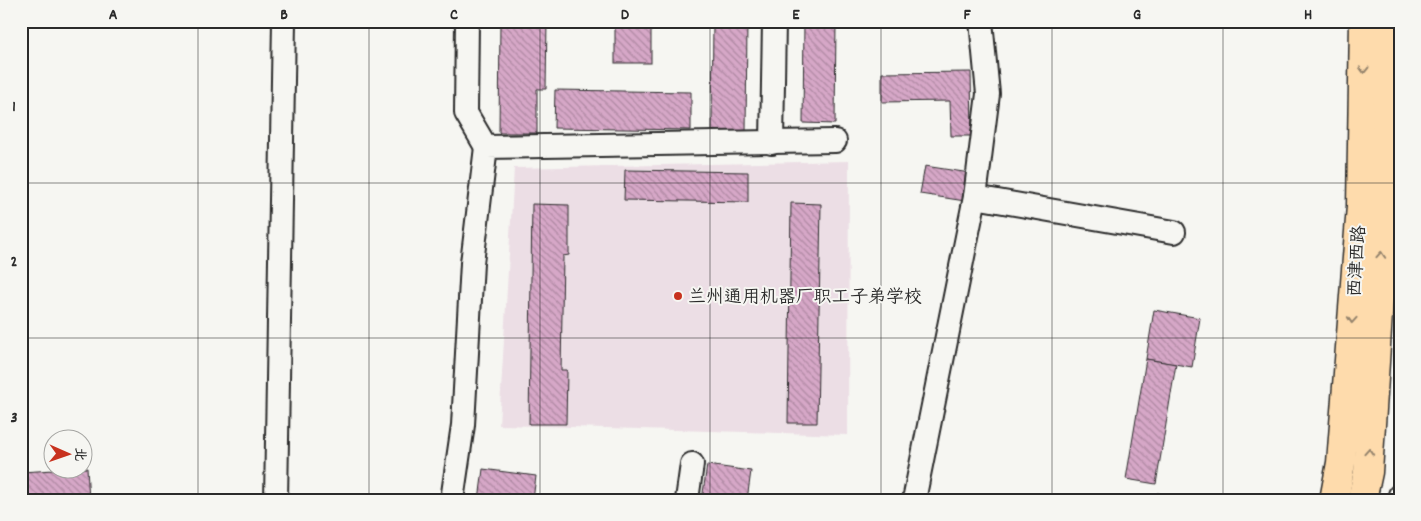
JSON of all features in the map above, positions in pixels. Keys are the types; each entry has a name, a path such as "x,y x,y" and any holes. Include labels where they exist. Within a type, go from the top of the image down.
{"main road":[{"name":"西津西路","path":"1334,500 1341,463 1360,206 1364,21"},
{"name":"西津西路","path":"1362,500 1368,472 1385,204 1389,21"}],"street":[{"path":"276,500 284,21"},
{"path":"452,500 463,425 472,263 486,147 466,113 467,21"},
{"path":"772,143 774,21"},
{"path":"914,500 975,197 988,94 981,21"},
{"path":"486,147 835,142"},
{"path":"975,197 1174,232"},
{"path":"686,500 692,464"},
{"path":"1399,500 1400,495"}],"shaded area":[{"name":"兰州通用机器厂职工子弟学校","path":"849,161 848,435 499,425 514,168"}],"building":[{"path":"500,21 547,21 546,89 537,89 537,133 499,133"},
{"path":"615,21 651,21 651,63 615,63"},
{"path":"713,21 747,21 746,133 712,133"},
{"path":"804,21 836,21 835,124 803,123"},
{"path":"971,72 972,136 951,136 950,101 882,102 882,73"},
{"path":"555,90 691,92 691,130 554,128"},
{"path":"925,166 970,173 965,201 920,194"},
{"path":"625,170 748,172 748,202 624,200"},
{"path":"791,203 821,204 817,423 788,423"},
{"path":"532,204 569,205 569,255 563,256 561,370 567,370 566,424 529,424"},
{"path":"1154,310 1200,318 1192,367 1146,359"},
{"path":"1146,359 1176,364 1156,484 1126,479"},
{"path":"707,465 751,471 747,500 702,500"},
{"path":"483,469 536,476 533,500 479,500"},
{"path":"42,471 42,478 88,478 89,500 21,500 21,472"},
{"path":"1157,493 1199,500 1156,500"}],"place":[{"name":"兰州通用机器厂职工子弟学校","path":"678,296"}]}
